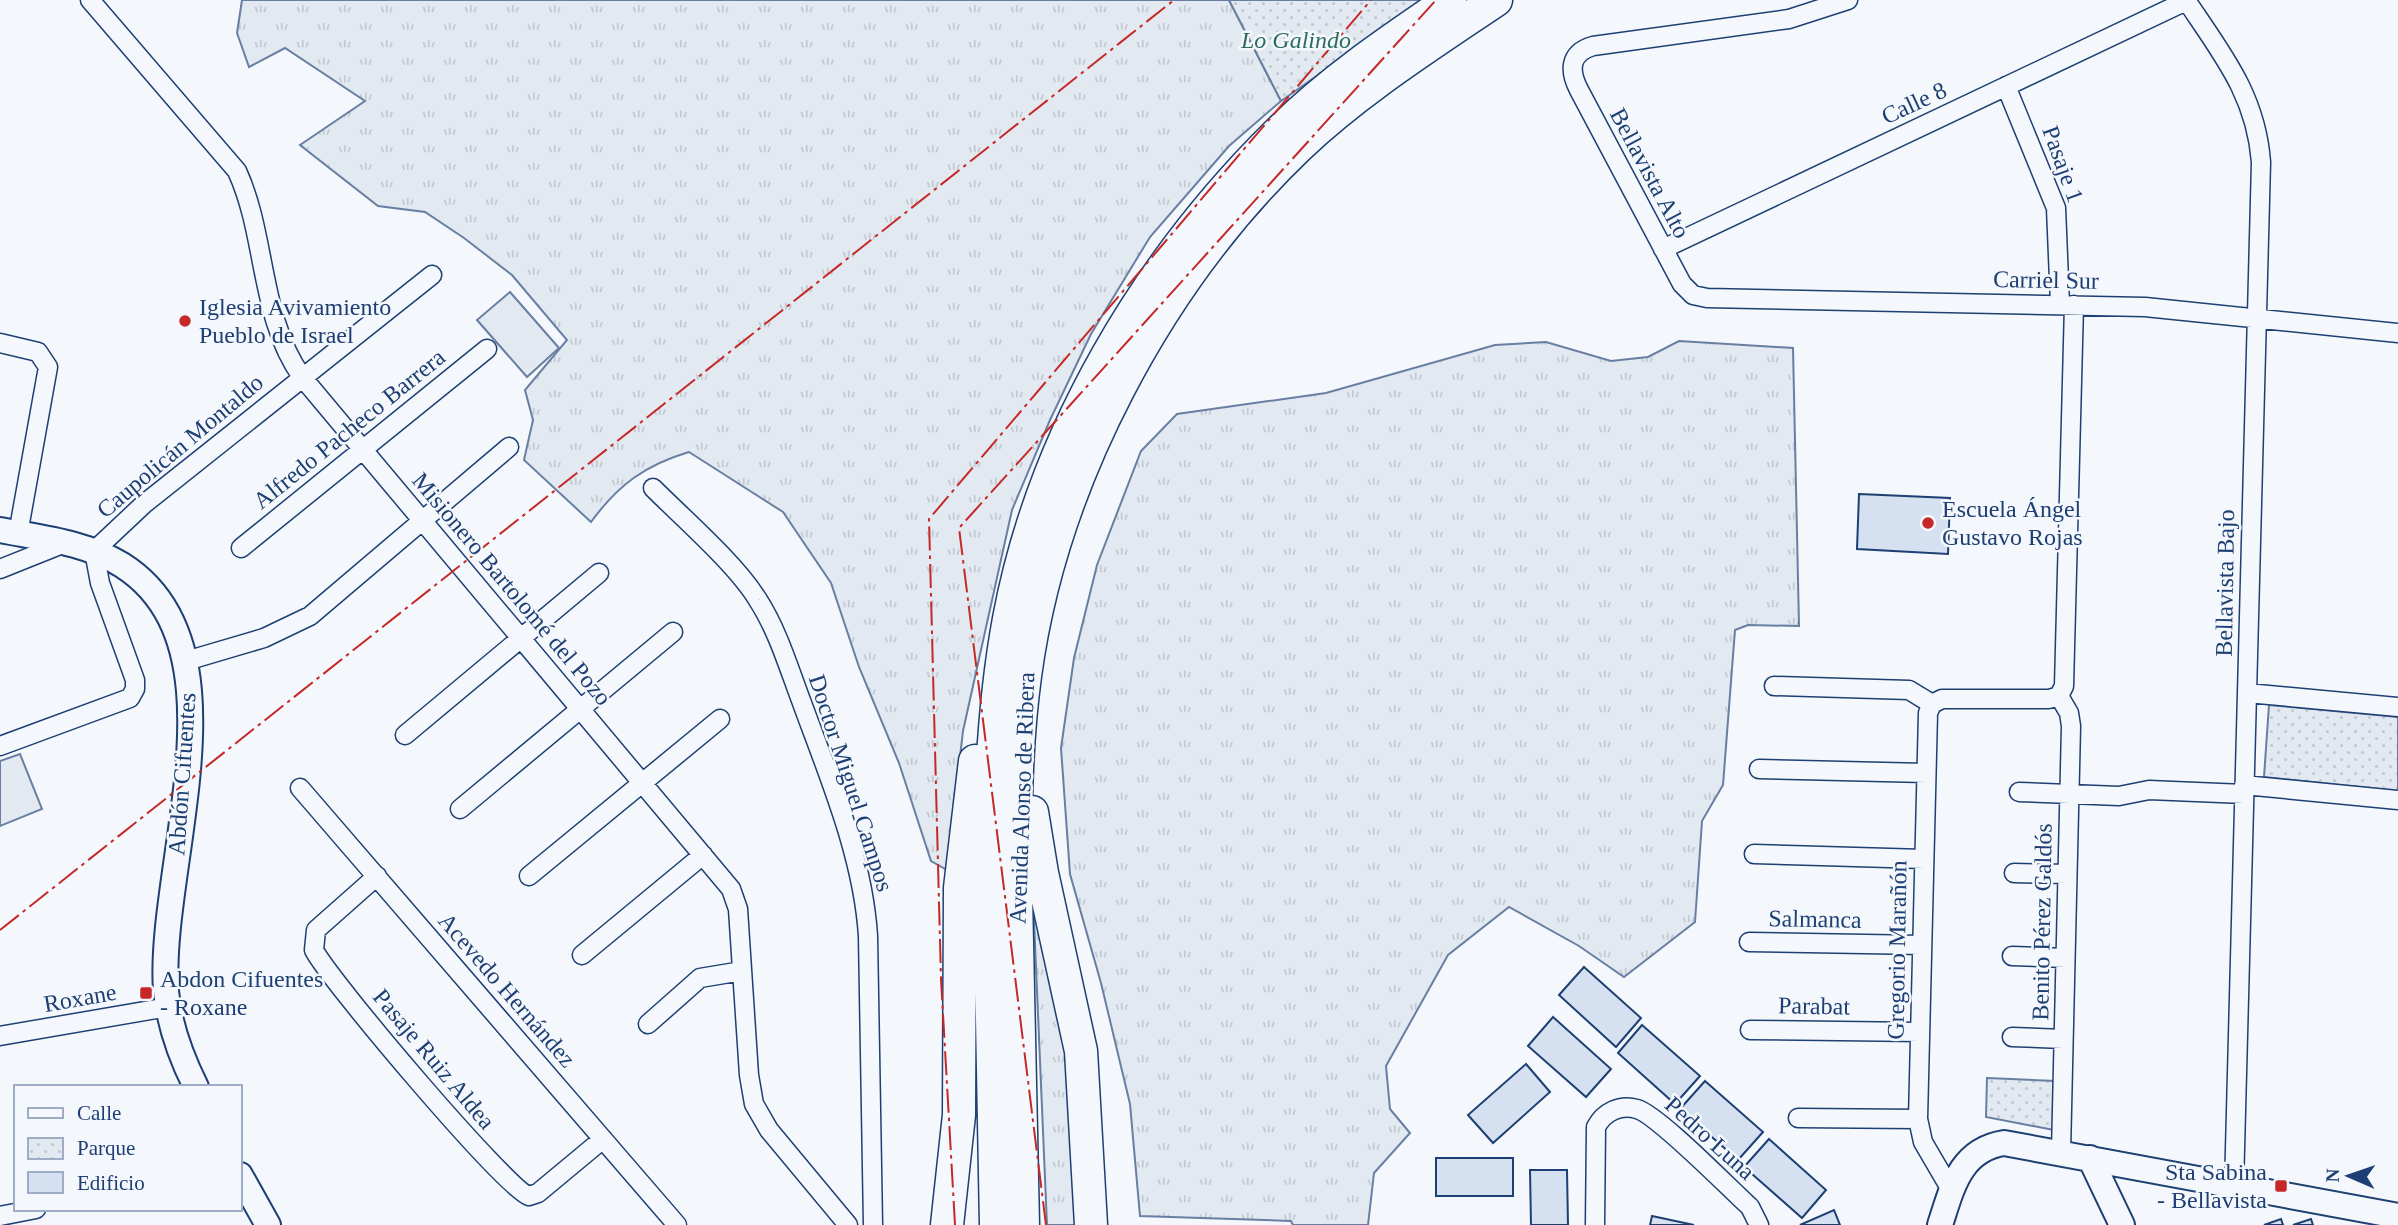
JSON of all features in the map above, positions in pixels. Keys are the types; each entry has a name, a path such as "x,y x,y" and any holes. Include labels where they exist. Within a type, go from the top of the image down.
{"highway":[{"name":"Avenida Alonso de Ribera","path":"996,1225 991,838 995,728 1009,617 1036,519 1065,440 1107,357 1149,289 1213,204 1281,130 1369,57 1450,0"},
{"name":"Avenida Alonso de Ribera","path":"1023,1225 1016,871 1020,719 1032,631 1071,497 1121,385 1185,279 1239,210 1298,147 1395,68 1496,0"},
{"path":"947,1225 958,1115 958,958 964,852 980,721 996,655 1009,617"},
{"path":"1020,719 1042,873 1082,1051 1091,1225"}],"street":[{"name":"Misionero Bartolomé del Pozo","path":"90,0 237,171 247,197 277,326 288,355 302,377 703,855 735,899 754,1104 769,1130 848,1225"},
{"name":"Bellavista Alto","path":"1693,295 1682,284 1571,70 1580,52 1593,46 1789,19 1848,0"},
{"name":"Calle 8","path":"1664,250 2186,0"},
{"name":"Bellavista Bajo","path":"2186,0 2241,84 2256,121 2261,162 2234,1186"},
{"name":"Pasaje 1","path":"2006,86 2056,208 2067,304 2064,685 2059,696"},
{"name":"Caupolicán Montaldo","path":"94,551 144,504 432,275"},
{"name":"Carriel Sur","path":"1693,295 1707,298 2067,304 2256,316 2398,333"},
{"path":"0,343 38,352 48,366 9,532"},
{"name":"Alfredo Pacheco Barrera","path":"241,548 487,349"},
{"path":"186,661 264,638 303,620 423,522 509,447"},
{"name":"Doctor Miguel Campos","path":"653,488 748,585 764,609 810,726 855,859 867,926 873,1225"},
{"name":"Abdón Cifuentes","path":"9,532 94,551 135,575 160,600 171,616 186,661 190,723 166,938 168,1007 181,1054 195,1085"},
{"path":"0,569 65,543"},
{"path":"0,746 126,701 134,694 135,680 100,583 94,551"},
{"path":"405,735 599,573"},
{"path":"460,809 673,632"},
{"path":"1774,686 1909,690 1932,704 1942,699 2049,699 2059,696"},
{"path":"2247,694 2398,707"},
{"name":"Benito Pérez Galdós","path":"2059,696 2070,719 2061,1152"},
{"name":"Gregorio Marañón","path":"1932,704 1927,713 1918,1119 1923,1142 1951,1190"},
{"path":"529,876 720,719"},
{"path":"1759,769 1926,773"},
{"name":"Acevedo Hernández","path":"300,788 677,1225"},
{"path":"2019,792 2119,796 2149,790 2244,790 2398,800"},
{"path":"1754,854 1924,859"},
{"path":"582,955 703,855"},
{"path":"2014,873 2067,874"},
{"name":"Pasaje Ruiz Aldea","path":"377,876 316,930 314,950 469,1141 512,1186 529,1196 538,1194 603,1139"},
{"name":"Salmanca","path":"1749,943 1922,945"},
{"path":"2012,956 2065,958"},
{"path":"648,1024 700,978 742,971"},
{"name":"Roxane","path":"0,1036 168,1007"},
{"name":"Parabat","path":"1750,1030 1920,1032"},
{"path":"2011,1037 2063,1040"},
{"name":"Pedro Luna","path":"1595,1225 1596,1127 1606,1114 1629,1107 1651,1116 1750,1207 1759,1225"},
{"path":"1798,1118 1918,1119"},
{"path":"1940,1225 1951,1190 1967,1161 1994,1144 2012,1143 2398,1216"},
{"path":"2090,1157 2122,1225"},
{"path":"242,1179 268,1225"},
{"path":"0,1216 26,1211"}],"green space":[{"path":"242,0 1229,0 1281,101 1229,146 1150,237 1091,334 1050,420 1012,510 963,731 947,870 931,861 899,763 859,667 831,583 783,512 689,452 659,463 634,478 612,497 591,522 524,460 533,420 525,390 567,340 512,275 464,238 425,212 378,206 300,145 365,101 285,48 249,67 237,33"},
{"name":"Lo Galindo","path":"1229,0 1425,0 1281,101"},
{"path":"510,292 559,348 527,377 477,320"},
{"path":"1679,341 1793,348 1799,626 1748,625 1735,630 1723,785 1702,821 1695,922 1624,977 1579,946 1509,907 1448,955 1386,1066 1390,1109 1410,1133 1374,1173 1368,1225 1293,1225 1291,1221 1140,1216 1130,1104 1101,983 1070,874 1061,748 1074,658 1097,565 1141,451 1177,414 1326,393 1495,345 1546,342 1611,361 1648,357"},
{"path":"2269,705 2398,717 2398,791 2264,777"},
{"path":"20,754 42,809 0,826 0,761"},
{"path":"1033,897 1069,1021 1080,1225 1047,1225"},
{"path":"1987,1078 2055,1081 2054,1130 1986,1117"}],"building":[{"path":"1859,494 1950,498 1948,554 1857,549"},
{"path":"1584,967 1641,1018 1616,1047 1559,995"},
{"path":"1553,1017 1611,1069 1586,1097 1528,1046"},
{"path":"1642,1025 1700,1076 1675,1104 1618,1053"},
{"path":"1526,1064 1550,1092 1493,1143 1468,1115"},
{"path":"1705,1081 1763,1132 1738,1160 1680,1109"},
{"path":"1769,1139 1826,1190 1802,1218 1744,1167"},
{"path":"1436,1158 1513,1158 1513,1196 1436,1196"},
{"path":"1530,1170 1567,1170 1568,1225 1531,1225"},
{"path":"1834,1210 1840,1225 1800,1225"},
{"path":"1652,1216 1694,1225 1650,1225"},
{"path":"2281,1219 2283,1225 2264,1225"},
{"path":"2311,1219 2313,1225 2293,1225"}],"power":[{"path":"0,930 1174,0"},
{"path":"955,1225 941,979 929,519 1371,0"},
{"path":"1046,1225 959,528 1436,0"}],"place":[{"name":"Iglesia Avivamiento Pueblo de Israel","path":"185,321"},
{"name":"Escuela Ángel Gustavo Rojas","path":"1928,523"},
{"name":"Abdon Cifuentes - Roxane","path":"146,993"},
{"name":"Sta Sabina - Bellavista","path":"2281,1186"}]}
